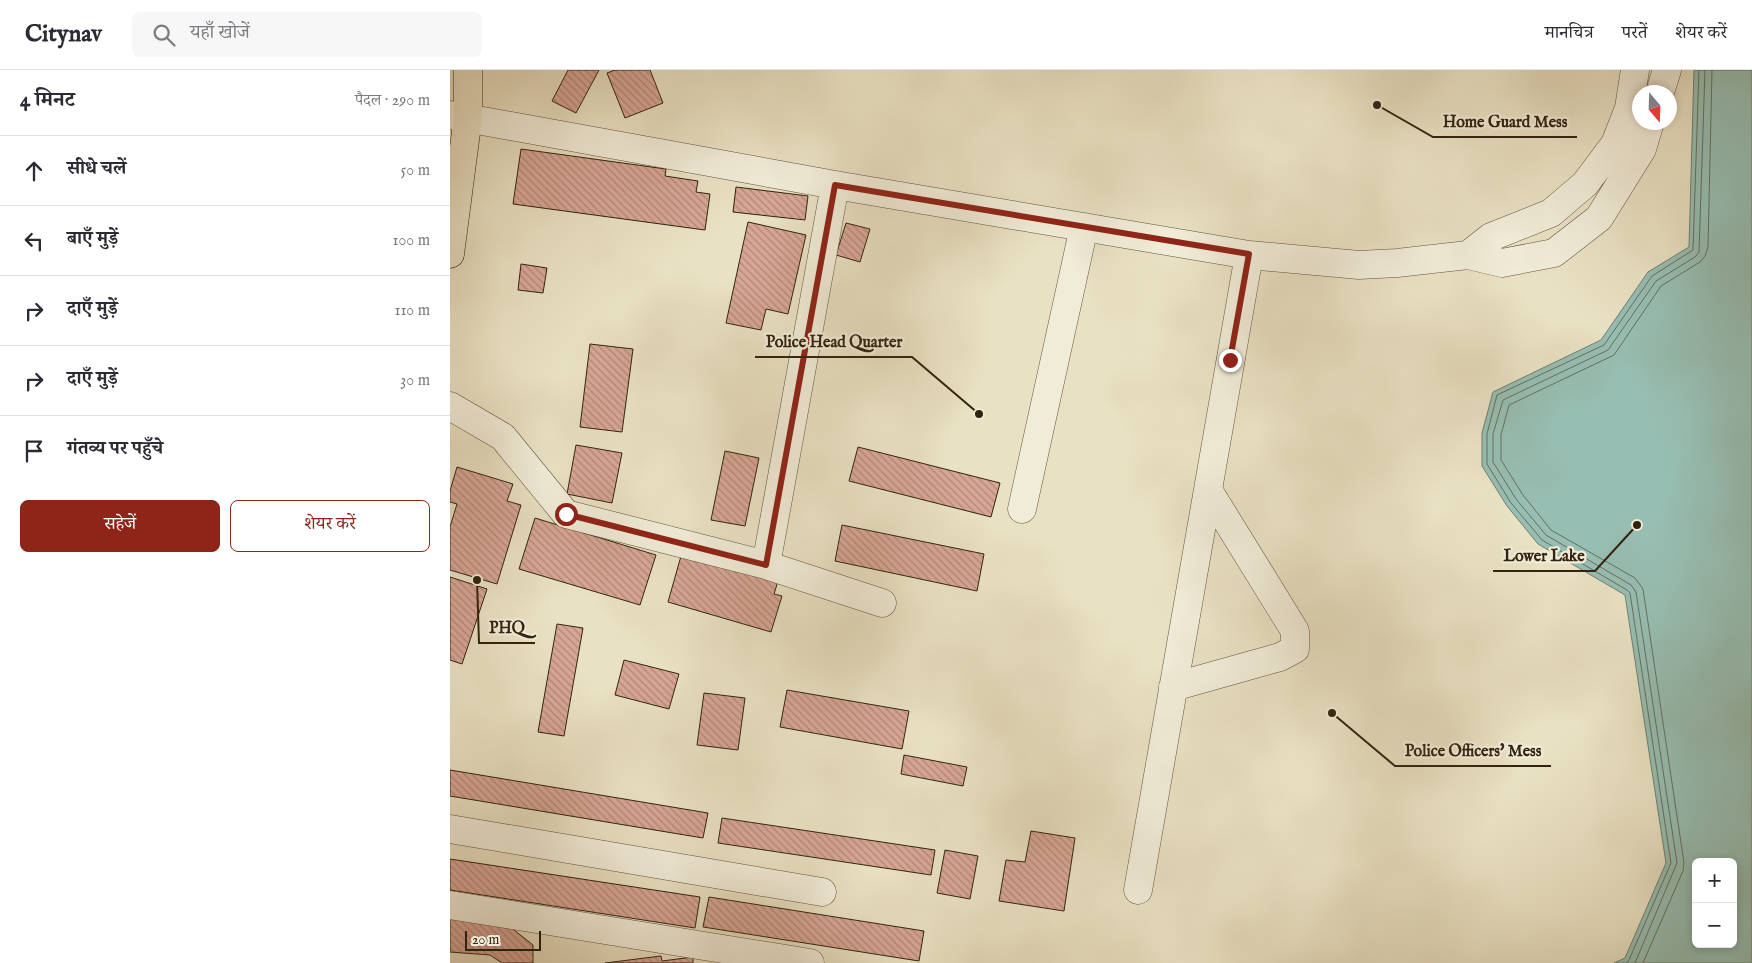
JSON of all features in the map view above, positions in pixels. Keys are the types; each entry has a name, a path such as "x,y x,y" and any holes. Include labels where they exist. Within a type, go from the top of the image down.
{"main road":[{"path":"450,254 459,116 468,70"}],"street":[{"path":"1468,255 1490,237 1551,214 1585,184 1615,144 1629,108 1635,70"},
{"path":"1662,85 1667,70"},
{"path":"459,116 835,185 1084,227 1249,254 1359,265 1468,255 1502,263 1554,253 1599,218 1642,149 1648,130"},
{"path":"766,565 835,185"},
{"path":"1022,509 1084,227"},
{"path":"1138,890 1249,254"},
{"path":"450,406 502,437 566,514 766,565 882,603"},
{"path":"1173,687 1280,658 1295,649 1295,631 1208,490"},
{"path":"450,829 822,892"},
{"path":"450,905 810,963"}],"water":[{"path":"1694,70 1752,70 1752,963 1614,963 1625,958 1666,863 1625,595 1538,544 1507,506 1482,466 1482,433 1493,392 1601,340 1648,272 1689,247"}],"building":[{"path":"568,70 599,70 576,113 552,101"},
{"path":"615,70 650,70 663,103 625,118 607,73"},
{"path":"521,149 666,169 665,176 698,181 696,192 710,194 705,230 513,204"},
{"path":"736,187 808,196 805,220 733,212"},
{"path":"748,222 806,235 788,314 766,309 761,330 726,323"},
{"path":"846,223 870,229 860,262 836,255"},
{"path":"521,264 547,268 543,293 518,290"},
{"path":"590,344 633,349 622,432 580,427"},
{"path":"576,445 622,453 612,503 567,494"},
{"path":"858,447 1000,483 991,517 849,481"},
{"path":"725,451 759,458 745,526 711,520"},
{"path":"457,467 513,484 507,501 521,505 497,584 450,570 450,527 457,504 450,502 450,491"},
{"path":"535,518 656,555 640,605 519,569"},
{"path":"842,525 984,554 977,591 835,561"},
{"path":"683,549 779,578 774,594 782,596 771,632 668,602"},
{"path":"450,577 487,589 462,664 450,660"},
{"path":"557,624 583,628 564,736 538,732"},
{"path":"624,660 679,674 669,709 615,695"},
{"path":"787,690 909,711 902,749 780,727"},
{"path":"704,693 745,698 738,750 697,745"},
{"path":"904,755 967,767 963,786 901,774"},
{"path":"450,770 708,813 703,838 450,796"},
{"path":"722,818 935,850 931,875 718,843"},
{"path":"1031,831 1075,838 1064,911 999,901 1006,860 1025,862"},
{"path":"945,850 978,856 970,899 937,893"},
{"path":"450,859 700,897 695,928 450,890"},
{"path":"709,897 924,931 919,961 703,927"},
{"path":"450,915 504,922 533,945 533,963 502,963 490,955 450,952"},
{"path":"661,956 662,961 693,957 693,963 605,963"}],"place":[{"name":"Home Guard Mess","path":"1377,105"},
{"name":"Police Head Quarter","path":"979,414"},
{"name":"Lower Lake","path":"1637,525"},
{"name":"PHQ","path":"477,580"},
{"name":"Police Officers' Mess","path":"1332,713"}],"route":[{"path":"566,514 766,565 835,185 1249,254 1230,360"}]}
